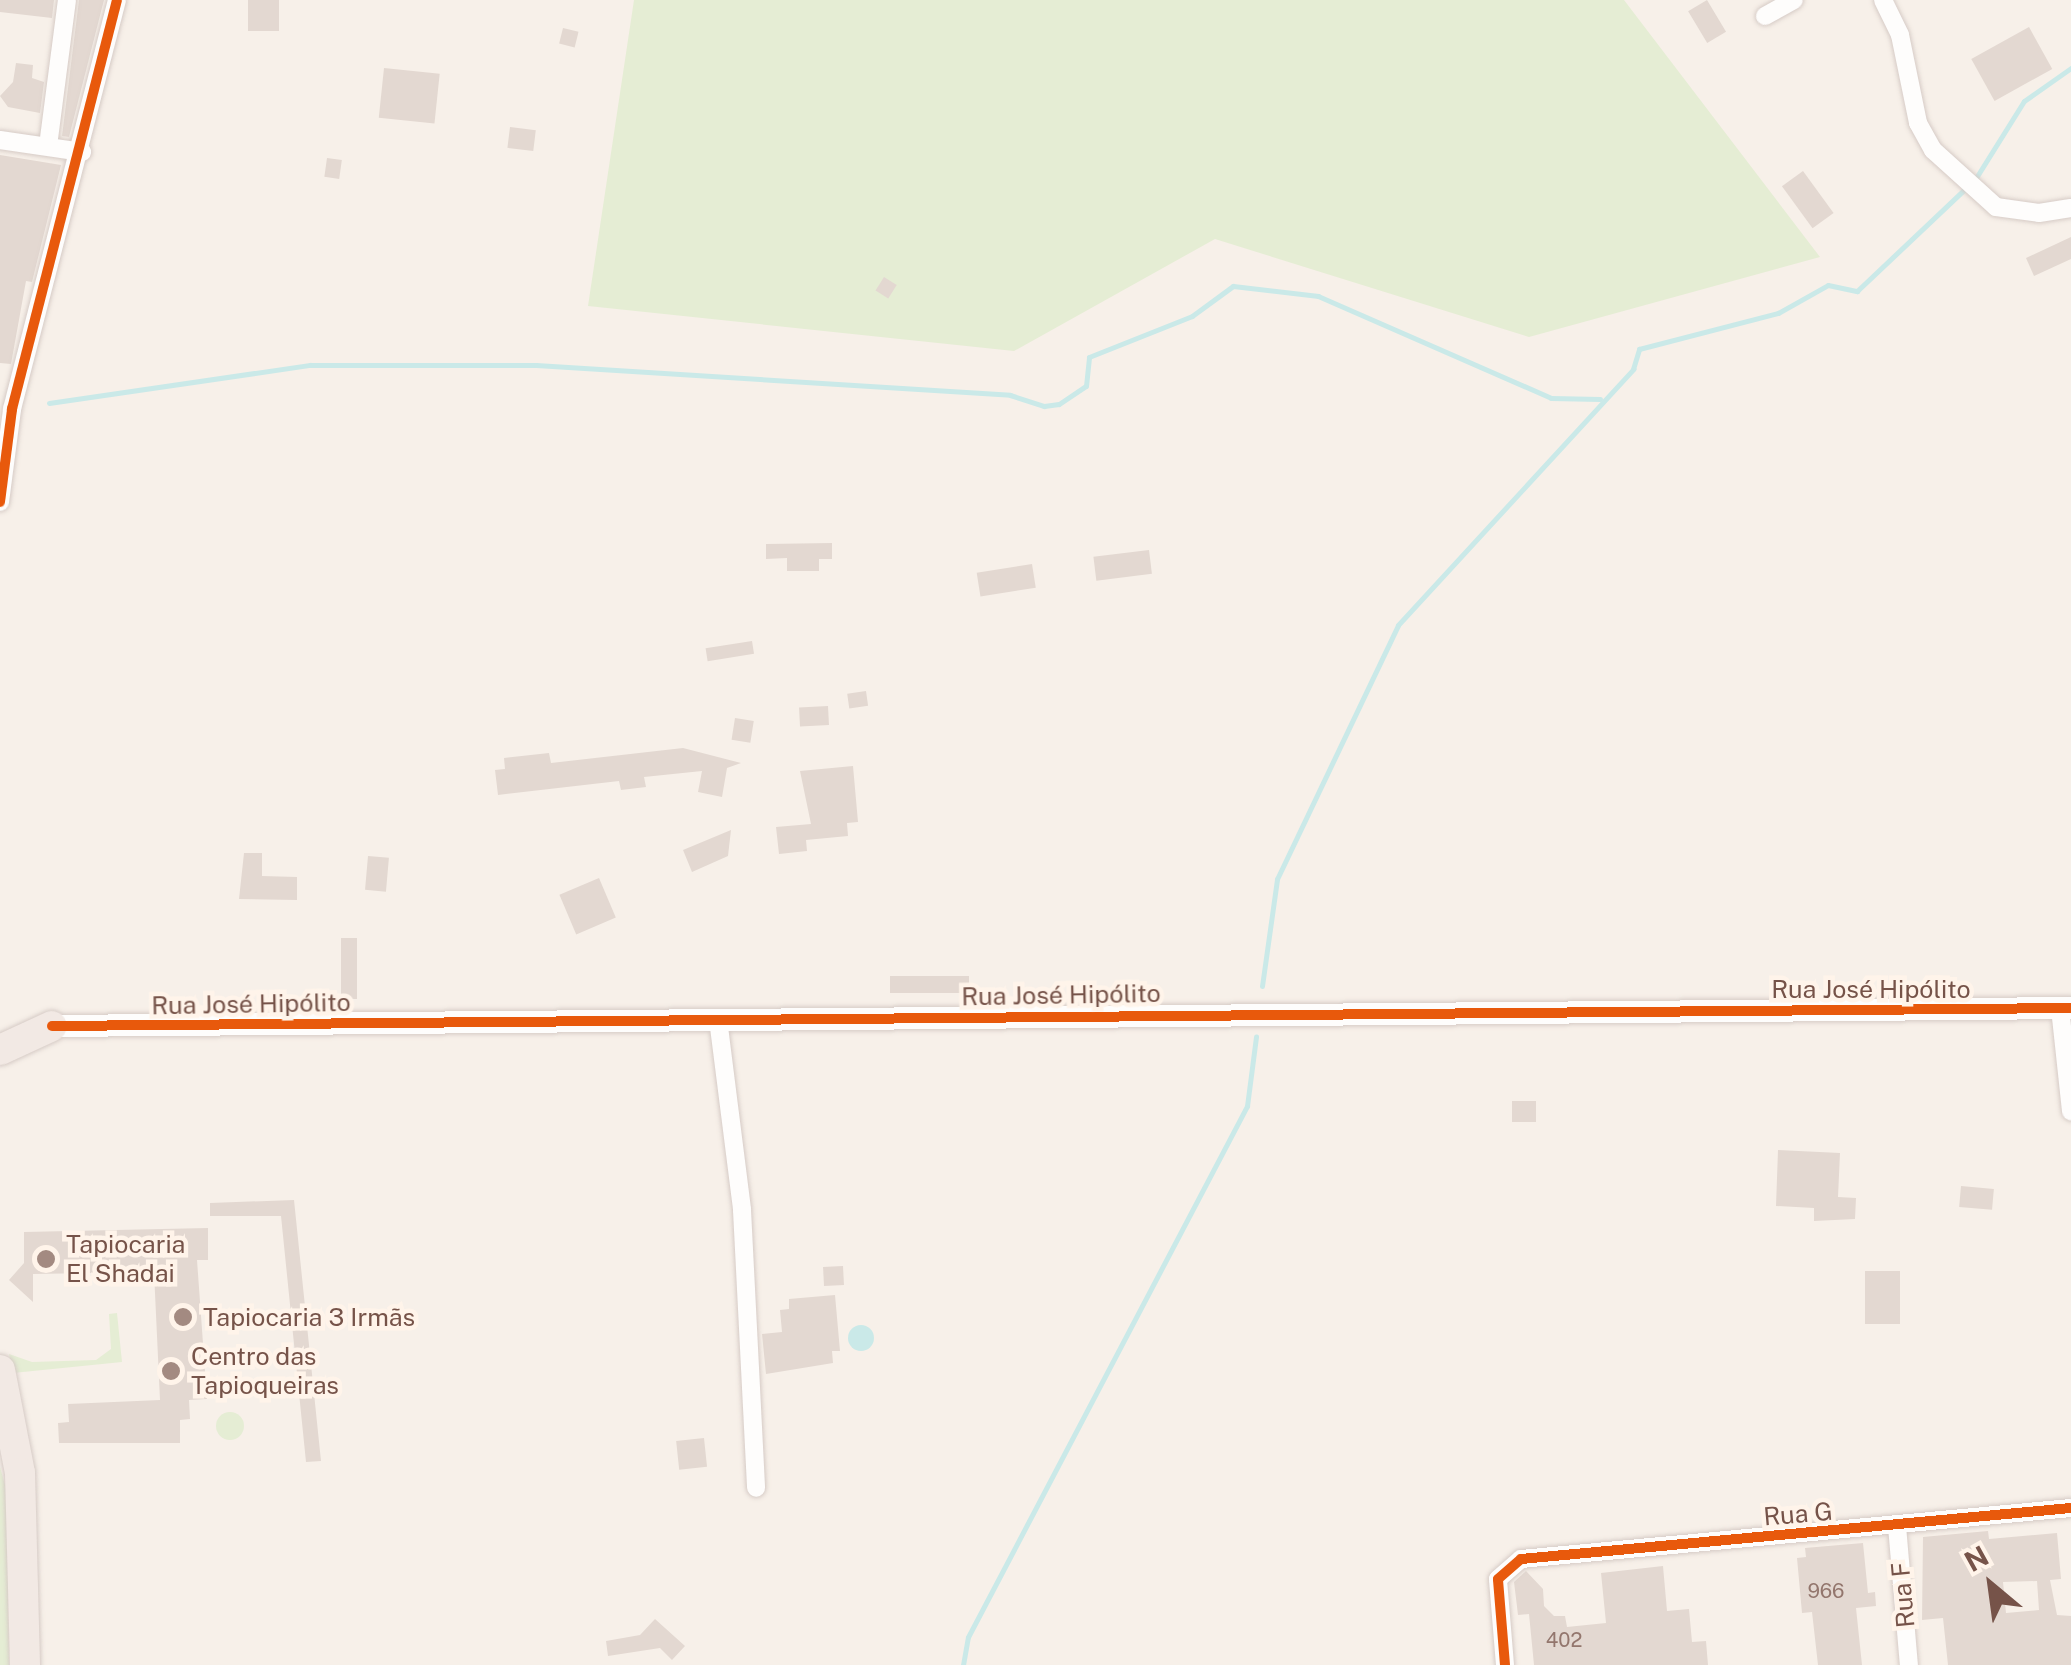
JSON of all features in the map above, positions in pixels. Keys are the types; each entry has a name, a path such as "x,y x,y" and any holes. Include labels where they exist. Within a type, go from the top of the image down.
{"highway":[{"path":"0,1036 52,1026"},
{"path":"0,1370 20,1472 25,1665"}],"street":[{"path":"48,146 66,0"},
{"path":"0,502 12,410 82,152 118,0"},
{"path":"1765,16 1794,0"},
{"path":"1883,0 1900,35 1918,123 1969,186 2005,210 2071,208"},
{"path":"0,140 82,152"},
{"path":"2066,1008 2071,1111"},
{"name":"Rua José Hipólito","path":"52,1026 2066,1008"},
{"path":"718,1019 742,1210 756,1488"},
{"name":"Rua G","path":"1505,1665 1498,1579 1507,1566 1527,1557 2071,1508"},
{"name":"Rua F","path":"1896,1526 1909,1665"}],"green space":[{"path":"634,0 1624,0 1820,257 1529,337 1215,239 1014,351 588,306"},
{"path":"117,1313 122,1362 13,1373 9,1354 32,1362 96,1360 111,1349 109,1314"},
{"path":"230,1412 240,1416 244,1426 240,1436 230,1440 220,1436 216,1426 220,1416"},
{"path":"0,1467 7,1492 9,1665 0,1665"}],"water":[{"path":"861,1325 870,1329 874,1338 870,1347 861,1351 852,1347 848,1338 852,1329"}],"building":[{"path":"0,0 54,0 52,18 0,12"},
{"path":"79,0 104,0 69,137 62,136"},
{"path":"248,0 279,0 279,31 248,31"},
{"path":"1707,0 1726,32 1707,43 1688,11"},
{"path":"2029,27 2052,69 1995,101 1971,59"},
{"path":"563,28 579,32 575,47 559,44"},
{"path":"16,63 33,65 32,78 44,82 40,113 8,107 0,96 13,82"},
{"path":"384,68 440,74 434,124 379,118"},
{"path":"510,127 536,130 533,151 507,148"},
{"path":"0,155 61,165 32,282 26,281 11,364 0,363"},
{"path":"327,158 342,160 339,179 324,177"},
{"path":"1803,171 1834,213 1813,228 1782,186"},
{"path":"2071,237 2071,259 2034,276 2026,258"},
{"path":"884,277 897,285 888,299 876,291"},
{"path":"832,543 832,559 819,559 819,571 787,571 787,558 766,559 766,544"},
{"path":"1149,550 1152,574 1096,581 1093,557"},
{"path":"1032,564 1036,588 980,596 977,573"},
{"path":"752,641 754,654 708,661 706,648"},
{"path":"866,691 868,706 849,708 847,694"},
{"path":"828,706 829,725 800,726 799,708"},
{"path":"735,718 754,721 750,743 732,740"},
{"path":"683,748 741,763 727,768 722,797 698,792 702,771 644,777 646,787 621,790 619,781 498,795 495,770 505,769 504,758 549,753 551,763"},
{"path":"853,766 858,822 847,823 848,836 806,840 807,851 779,854 776,827 811,824 800,771"},
{"path":"731,830 728,856 692,872 683,850"},
{"path":"244,853 262,853 262,876 297,877 297,900 239,899"},
{"path":"368,856 389,858 386,892 365,890"},
{"path":"599,878 616,918 576,934 559,895"},
{"path":"341,938 357,938 357,999 341,999"},
{"path":"890,976 969,976 969,993 890,993"},
{"path":"1512,1101 1536,1101 1536,1122 1512,1122"},
{"path":"1778,1150 1840,1153 1838,1197 1856,1198 1855,1219 1814,1221 1814,1208 1776,1206"},
{"path":"1961,1186 1994,1189 1992,1210 1959,1207"},
{"path":"294,1200 321,1461 306,1462 281,1216 210,1216 210,1203"},
{"path":"208,1228 208,1260 197,1260 207,1399 189,1400 190,1419 180,1420 180,1443 59,1443 58,1423 69,1422 68,1404 160,1400 154,1272 33,1274 33,1302 9,1280 24,1263 24,1232"},
{"path":"843,1266 844,1285 824,1286 823,1267"},
{"path":"1865,1271 1900,1271 1900,1324 1865,1324"},
{"path":"835,1295 840,1351 832,1351 833,1363 766,1374 762,1334 782,1332 780,1310 789,1309 789,1299"},
{"path":"704,1438 707,1467 679,1470 676,1441"},
{"path":"1988,1531 1989,1539 2057,1533 2061,1579 2050,1580 2057,1615 2071,1616 2071,1665 1948,1665 1943,1618 1922,1620 1923,1537","holes":["2037,1581 2039,1610 2006,1613 2003,1582"]},
{"path":"1863,1543 1868,1593 1875,1592 1876,1606 1856,1608 1862,1665 1818,1665 1812,1612 1802,1613 1797,1558 1806,1557 1805,1548"},
{"path":"1663,1566 1667,1611 1689,1609 1692,1642 1706,1641 1708,1665 1534,1665 1529,1614 1518,1615 1514,1582 1526,1571 1543,1589 1544,1606 1554,1616 1565,1616 1567,1627 1606,1623 1601,1573"},
{"path":"655,1619 685,1646 672,1660 660,1648 608,1656 606,1641 640,1635"}],"waterway":[{"path":"1974,181 2024,101 2071,68"},
{"path":"1262,986 1277,879 1398,625 1633,369 1639,349 1778,313 1828,285 1857,291 1966,188"},
{"path":"49,403 310,365 536,365 1010,395 1044,406 1059,404 1086,386 1089,357 1192,316 1233,286 1318,296 1551,398 1600,399"},
{"path":"963,1665 968,1637 1247,1106 1256,1037"}],"cycle path":[{"path":"0,502 12,409 117,0"},
{"path":"52,1026 2071,1008"},
{"path":"1505,1665 1498,1579 1521,1559 2071,1508"}],"place":[{"name":"Tapiocaria El Shadai","path":"46,1259"},
{"name":"Tapiocaria 3 Irmãs","path":"183,1317"},
{"name":"Centro das Tapioqueiras","path":"171,1371"}]}
